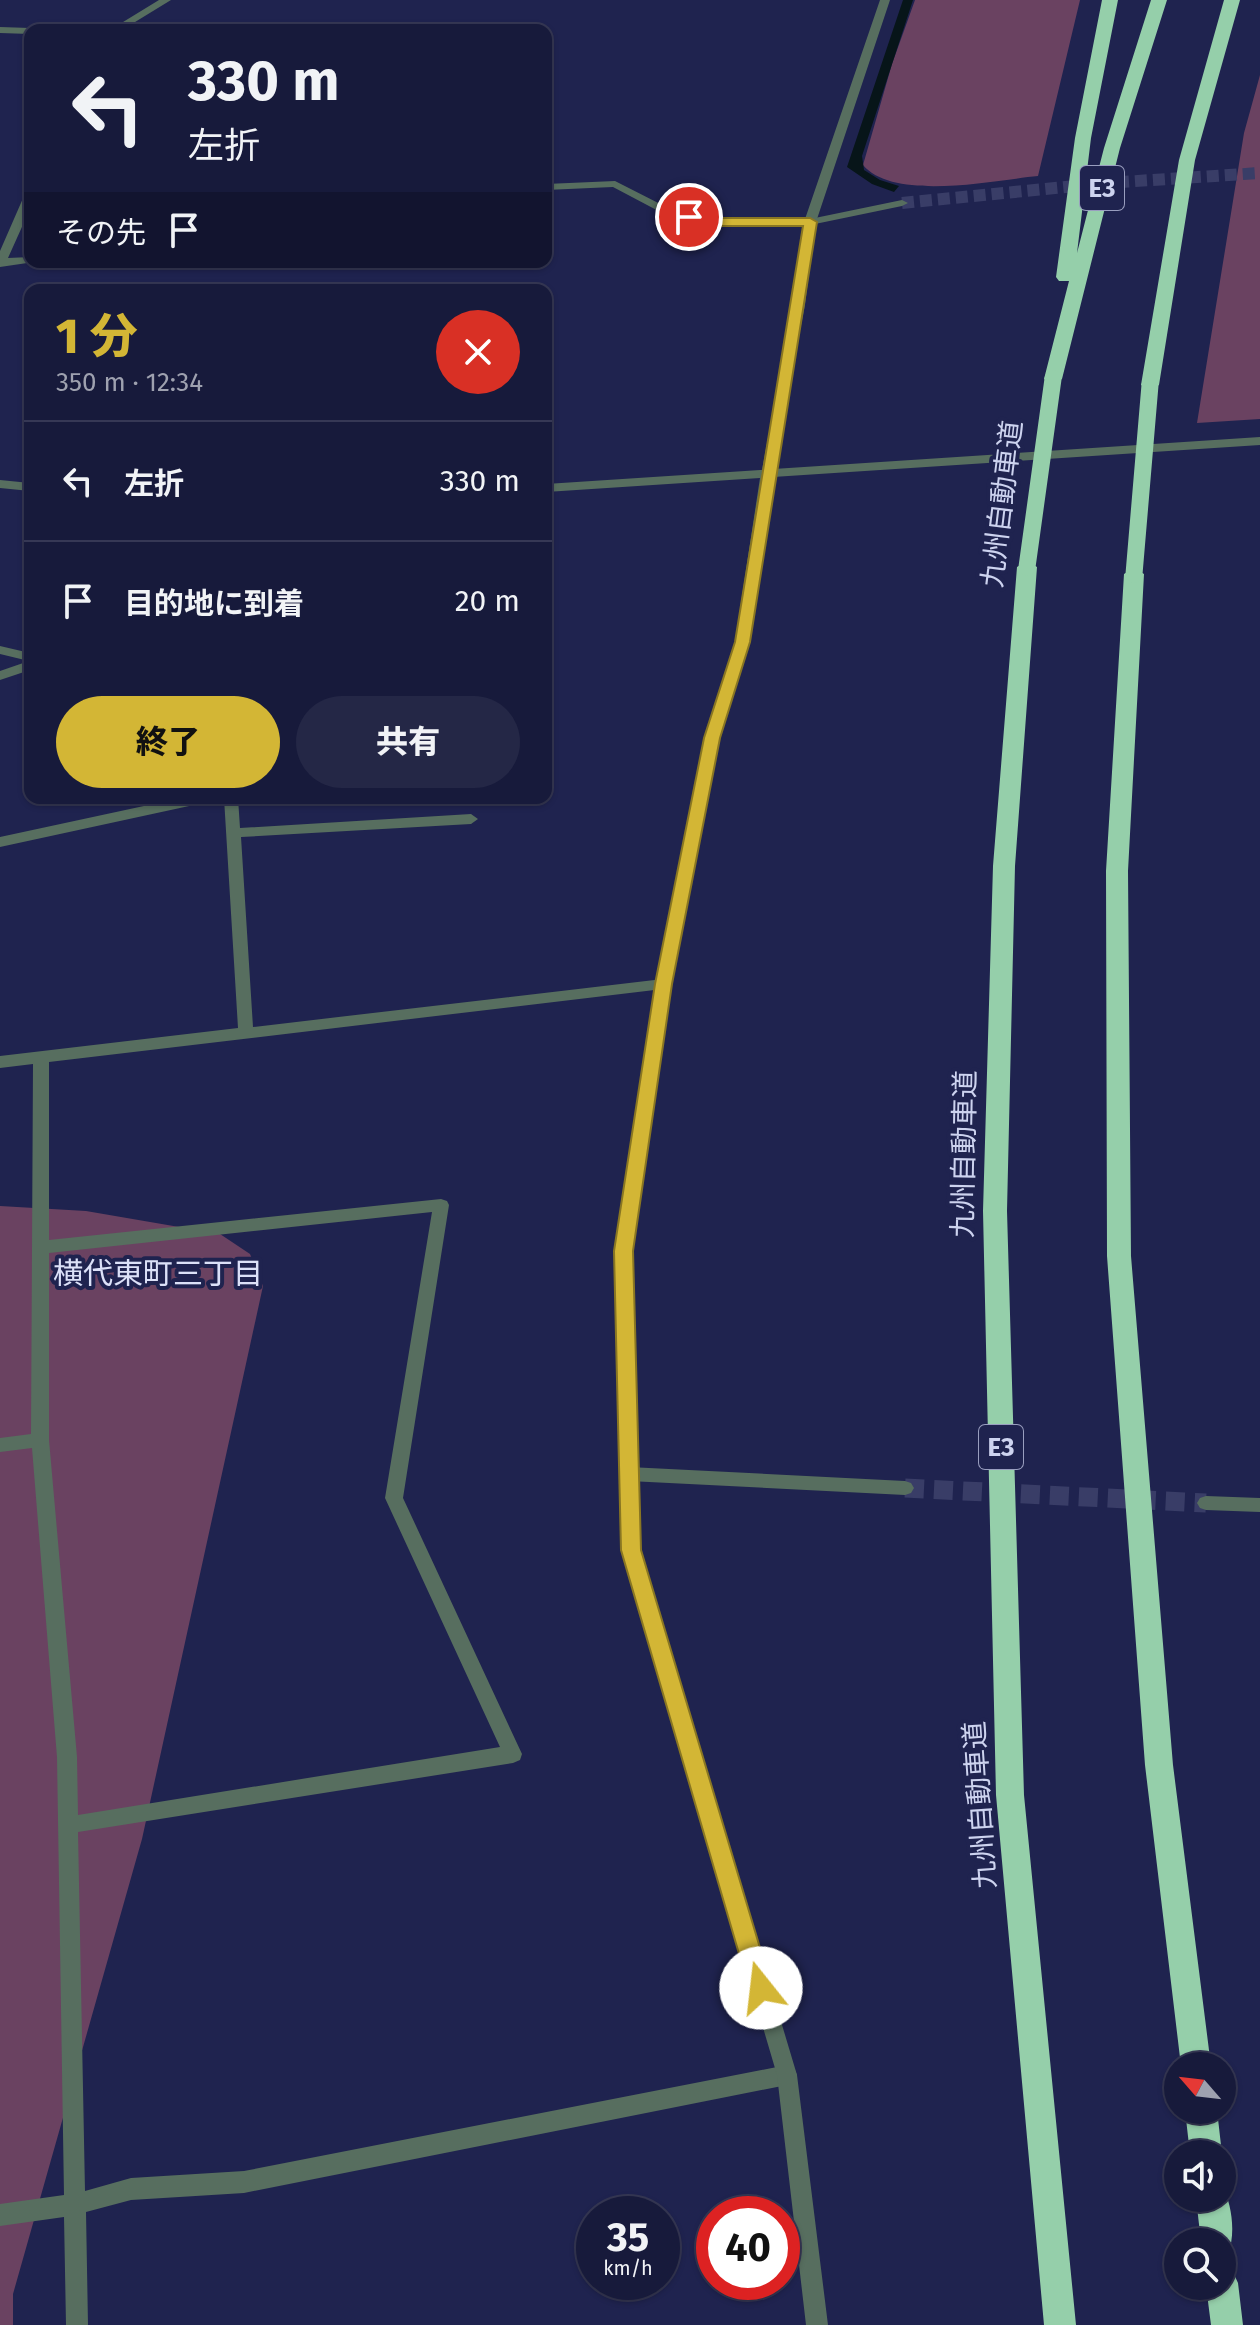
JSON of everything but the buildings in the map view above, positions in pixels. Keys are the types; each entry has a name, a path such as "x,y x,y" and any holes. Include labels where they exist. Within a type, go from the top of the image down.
{"highway":[{"path":"1053,379 1083,138 1110,0"},
{"name":"九州自動車道","path":"1060,2325 1010,1795 995,1211 1004,866 1027,567 1053,379 1112,148 1159,0"},
{"path":"1194,2052 1159,1765 1119,1256 1117,871 1134,574 1150,385 1187,160 1232,0"},
{"path":"1224,2300 1227,2325"}],"street":[{"path":"125,24 166,0"},
{"path":"817,2325 787,2075 631,1550 624,1251 663,984 712,738 742,642 767,475 799,305 810,222 885,0"},
{"path":"0,30 24,31"},
{"path":"552,187 615,184 670,213 707,222 810,222 902,203"},
{"path":"24,210 1,262 24,260"},
{"path":"552,488 1260,441"},
{"path":"0,484 24,486"},
{"path":"0,650 24,656"},
{"path":"0,676 24,667"},
{"path":"0,842 175,804"},
{"path":"232,804 246,1033"},
{"path":"234,833 471,819"},
{"path":"0,1062 663,984"},
{"path":"41,1057 40,1440 67,1757 72,2205 77,2325"},
{"path":"41,1247 441,1205 394,1498 513,1754 68,1825"},
{"path":"0,1445 40,1440"},
{"path":"629,1474 905,1488"},
{"path":"1206,1503 1260,1505"},
{"path":"0,2215 72,2205 131,2189 244,2182 787,2075"}],"shaded area":[{"path":"903,0 913,0 862,156 864,170 880,180 899,186 894,192 872,184 847,167"},
{"path":"915,0 1080,0 1038,176 921,186 897,183 878,176 863,165 892,64"},
{"path":"1260,75 1260,419 1197,423 1244,133"},
{"path":"0,1206 86,1211 220,1234 250,1254 263,1286 142,1839 13,2294 13,2325 0,2325"}],"tunnel":[{"path":"902,203 1106,183 1260,173"},
{"path":"905,1488 1206,1503"}],"district":[{"name":"横代東町三丁目","path":"158,1274"}],"route":[{"path":"689,217 707,222 810,222 799,305 767,475 742,642 712,738 663,984 624,1251 631,1550 761,1988"}]}
